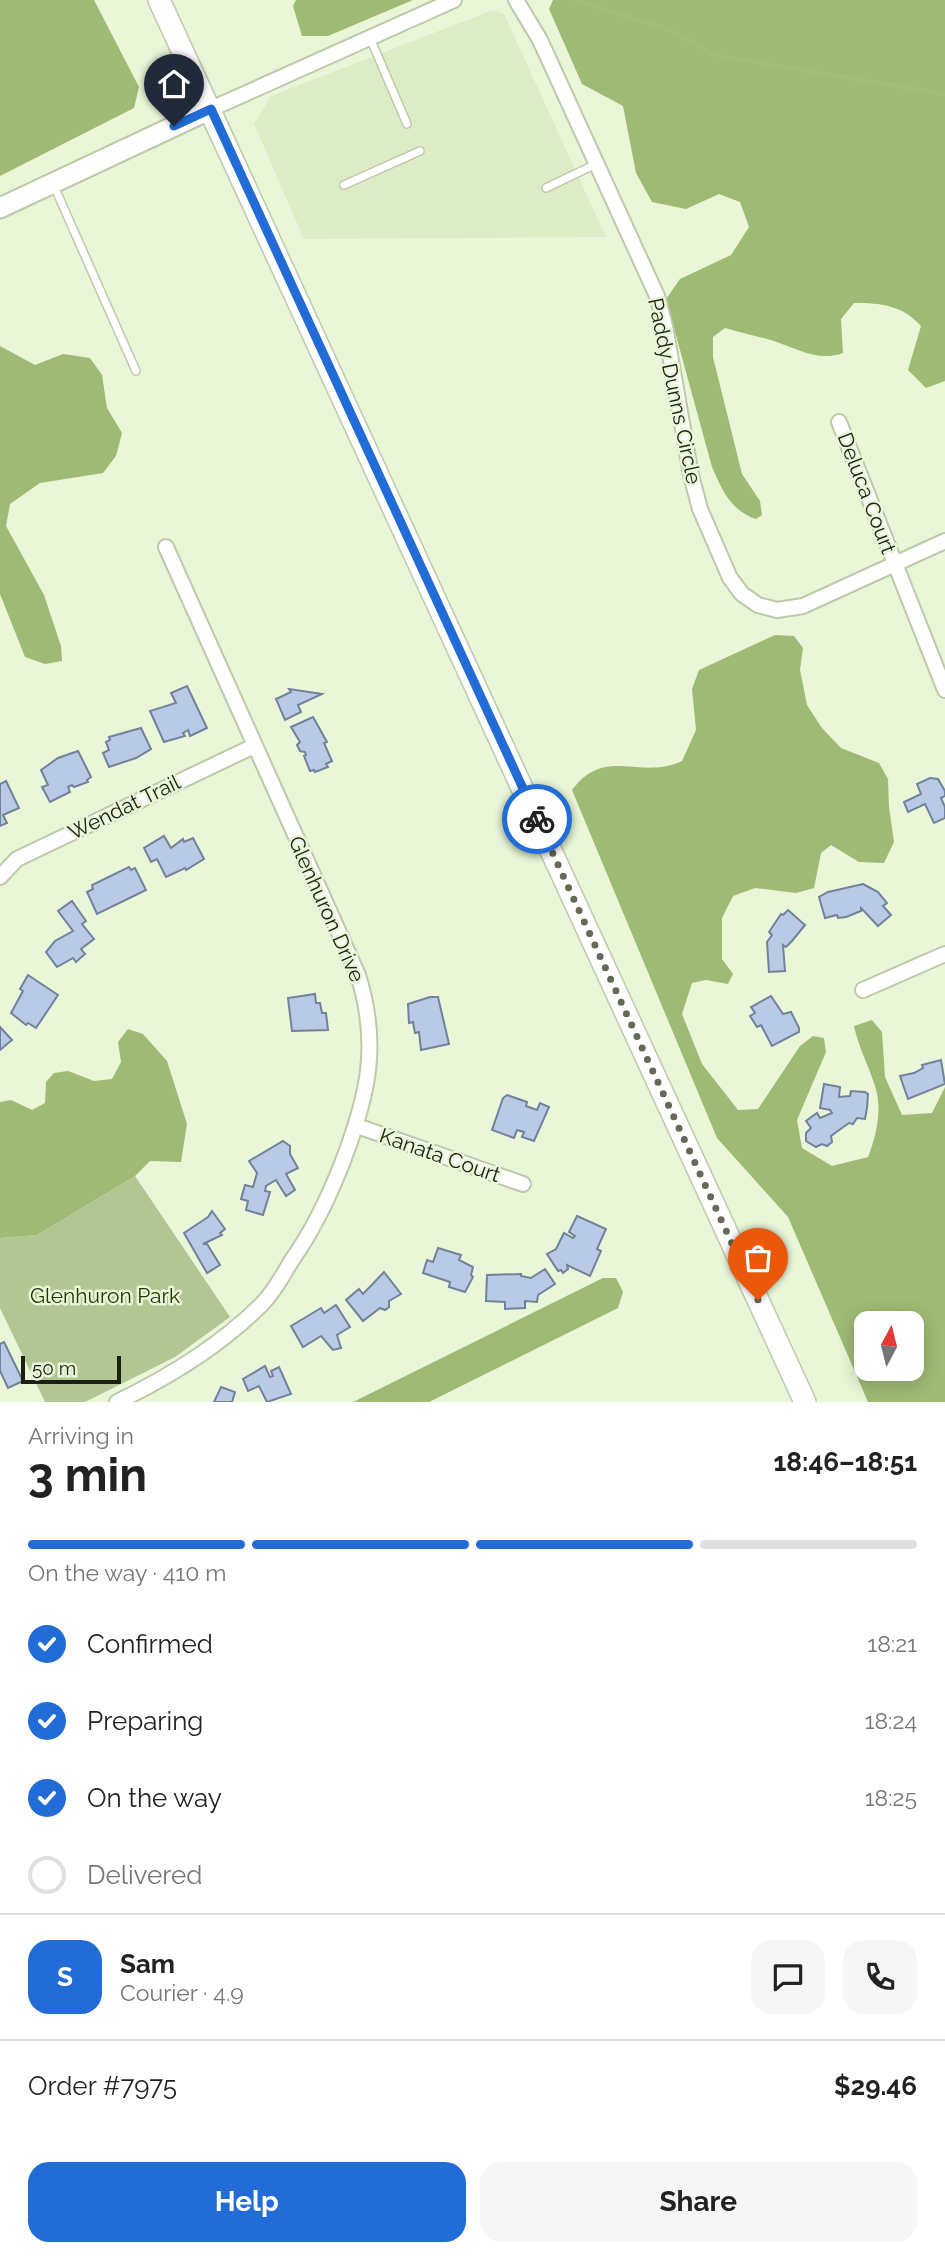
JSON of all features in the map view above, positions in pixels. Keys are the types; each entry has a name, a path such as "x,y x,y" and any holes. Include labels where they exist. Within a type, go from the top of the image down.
{"main road":[{"path":"159,0 805,1402"}],"street":[{"path":"0,208 211,109 454,0"},
{"name":"Paddy Dunns Circle","path":"516,0 540,40 657,296 665,326 691,475 701,509 736,586 758,605 786,611 803,606 945,541"},
{"name":"Deluca Court","path":"839,422 894,565"},
{"name":"Glenhuron Drive","path":"117,1402 145,1388 214,1345 263,1303 327,1203 357,1126 365,1097 370,1058 370,1023 364,993 166,547"},
{"path":"894,565 945,690"},
{"name":"Wendat Trail","path":"0,877 16,859 254,746"},
{"path":"863,990 945,954"},
{"name":"Kanata Court","path":"357,1126 523,1184"}],"lane":[{"path":"370,38 407,124"},
{"path":"344,185 420,151"},
{"path":"546,188 597,164"},
{"path":"53,184 136,371"}],"shaded area":[{"path":"493,10 504,14 606,237 304,239 254,124 271,96"}],"green space":[{"path":"0,0 94,0 139,87 134,108 0,176"},
{"path":"296,0 413,0 328,36 302,36 293,6"},
{"path":"553,0 945,0 945,381 926,388 908,370 921,326 899,309 854,303 841,319 843,353 825,356 725,328 713,337 713,357 742,474 760,501 762,515 756,519 734,505 712,467 666,299 680,279 731,255 749,227 740,202 719,194 686,209 652,202 636,173 623,106 582,84 549,9"},
{"path":"0,346 35,365 63,354 90,358 102,375 107,408 122,433 116,456 103,473 40,483 10,504 6,526 44,595 61,646 62,661 45,664 25,657 0,594"},
{"path":"775,635 794,636 803,648 800,670 807,705 822,728 841,748 879,763 888,779 894,842 884,863 859,862 831,845 821,853 814,888 796,893 755,888 733,896 722,918 722,959 733,974 728,984 706,980 692,983 682,1014 702,1064 738,1110 758,1109 800,1046 813,1036 824,1038 826,1052 797,1120 802,1148 832,1166 868,1157 878,1120 877,1092 854,1026 872,1020 882,1032 885,1077 902,1115 932,1113 945,1087 945,1402 868,1402 859,1381 924,1381 924,1311 854,1311 854,1370 788,1217 717,1138 572,790 597,769 610,766 651,768 682,761 696,730 692,689 699,670"},
{"path":"128,1029 143,1034 167,1061 187,1124 181,1162 150,1161 135,1176 37,1235 0,1238 0,1102 11,1100 32,1110 45,1103 46,1082 54,1073 68,1071 94,1081 112,1079 121,1062 118,1042"},
{"name":"Glenhuron Park","path":"135,1176 230,1317 175,1357 85,1402 45,1402 0,1308 0,1238 37,1235"},
{"path":"603,1278 616,1278 623,1292 618,1308 429,1402 353,1402"}],"building":[{"path":"187,686 207,728 190,736 188,730 183,733 185,736 164,742 150,711 176,703 171,693"},
{"path":"289,689 322,694 298,705 301,712 285,720 276,699 291,692"},
{"path":"313,717 327,742 324,743 332,761 326,764 328,767 315,772 310,771 305,752 300,751 297,745 300,742 291,727"},
{"path":"141,728 151,749 136,758 109,767 103,753 109,750 106,742 110,740 109,737"},
{"path":"78,751 91,777 88,782 68,787 70,792 50,802 42,787 48,785 41,770 58,758"},
{"path":"930,778 938,779 945,791 945,796 941,798 945,807 945,818 934,823 925,804 908,812 904,802 921,794 917,784"},
{"path":"6,781 19,808 3,815 7,823 0,826 0,784"},
{"path":"164,836 171,848 183,839 184,842 193,838 204,859 186,870 185,868 166,877 157,859 151,862 144,848"},
{"path":"129,867 131,870 135,868 146,890 97,914 87,892 93,889 92,885"},
{"path":"863,884 878,892 887,903 883,906 891,915 878,926 861,908 861,911 846,917 838,918 837,915 825,918 819,897 828,892"},
{"path":"72,901 86,921 82,924 94,939 81,949 85,954 76,962 73,958 57,967 46,952 55,941 73,931 58,911"},
{"path":"788,910 805,925 786,947 783,945 785,971 769,972 767,942 772,935 769,932 781,914"},
{"path":"28,975 58,995 36,1028 28,1023 26,1025 11,1013"},
{"path":"315,994 316,1003 320,1003 322,1013 326,1013 328,1030 292,1031 288,998"},
{"path":"771,996 783,1014 791,1012 799,1028 799,1032 772,1046 761,1025 757,1027 750,1016 755,1013 751,1007"},
{"path":"438,997 449,1044 421,1050 419,1032 415,1033 413,1022 409,1023 408,1004"},
{"path":"0,1027 12,1040 0,1050"},
{"path":"941,1060 945,1084 908,1099 900,1076 914,1073 923,1068 922,1065"},
{"path":"824,1084 840,1087 839,1097 850,1096 851,1091 865,1092 868,1094 867,1108 865,1119 857,1118 853,1124 849,1123 831,1136 832,1142 827,1146 822,1144 816,1147 806,1141 806,1133 811,1128 806,1121 817,1113 820,1118 832,1113 820,1108"},
{"path":"507,1095 527,1102 526,1106 537,1110 540,1103 549,1107 534,1141 522,1137 524,1132 517,1130 514,1138 492,1130 503,1098"},
{"path":"283,1141 290,1146 290,1154 298,1168 286,1174 295,1190 286,1196 276,1180 266,1186 265,1191 270,1192 263,1215 246,1210 248,1201 241,1199 245,1185 253,1187 257,1173 249,1161"},
{"path":"212,1211 225,1229 220,1233 222,1235 203,1244 207,1244 220,1265 207,1273 184,1233 208,1217"},
{"path":"577,1216 606,1229 597,1249 601,1251 590,1276 567,1265 568,1269 563,1273 558,1271 547,1254 556,1249 564,1233 573,1238 575,1236 569,1232"},
{"path":"438,1248 461,1255 459,1260 473,1267 473,1277 465,1292 449,1287 450,1282 423,1273 427,1260 433,1262"},
{"path":"545,1269 555,1284 538,1295 537,1302 525,1301 525,1308 505,1309 505,1302 486,1301 487,1275 521,1274 531,1278"},
{"path":"384,1272 401,1294 389,1301 389,1307 385,1310 380,1308 363,1321 346,1300 359,1289 363,1294"},
{"path":"336,1305 350,1327 337,1335 341,1348 333,1350 321,1336 303,1347 291,1326 321,1308 324,1313"},
{"path":"4,1342 23,1381 8,1388 0,1371 0,1344"},
{"path":"265,1366 270,1377 273,1376 271,1371 279,1367 291,1394 267,1402 259,1386 248,1391 243,1379"},
{"path":"221,1387 235,1392 232,1402 214,1402"}],"waterway":[{"path":"576,0 673,31 714,55 945,94"}],"way so far":[{"path":"537,819 758,1300"}],"route":[{"path":"174,126 211,109 537,819"}]}
